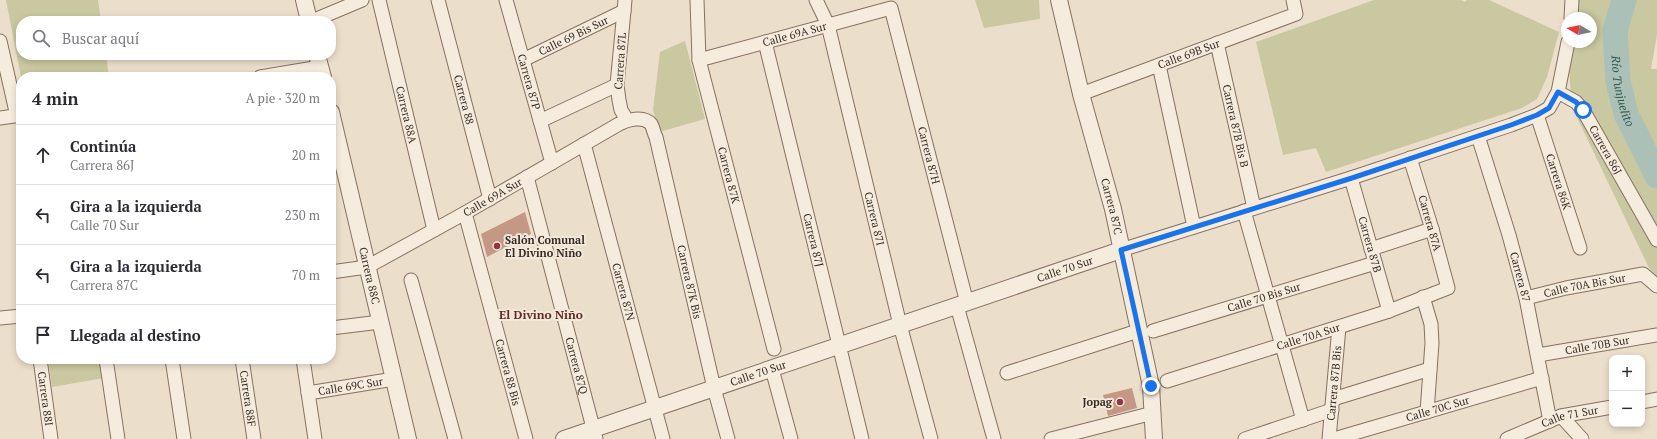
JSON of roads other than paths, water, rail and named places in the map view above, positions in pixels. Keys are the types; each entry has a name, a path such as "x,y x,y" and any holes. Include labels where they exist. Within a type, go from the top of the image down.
{"street":[{"path":"304,0 309,16"},
{"path":"323,16 362,0"},
{"name":"Carrera 88A","path":"379,0 434,230"},
{"name":"Carrera 88","path":"438,0 490,198"},
{"name":"Carrera 87P","path":"506,0 552,163"},
{"name":"Carrera 87K","path":"697,0 698,60 774,349"},
{"name":"Carrera 87I","path":"816,0 828,25 900,325 931,439"},
{"name":"Carrera 87C","path":"1059,0 1081,94 1113,209 1121,250 1146,331 1154,439"},
{"name":"Calle 69B Sur","path":"1081,94 1296,14 1293,0"},
{"path":"1571,12 1572,0"},
{"name":"Calle 69 Bis Sur","path":"523,60 624,6"},
{"name":"Carrera 87L","path":"624,6 618,100 621,110 627,120"},
{"name":"Calle 69A Sur","path":"698,60 891,8"},
{"name":"Carrera 87H","path":"891,8 994,439"},
{"path":"0,41 16,103"},
{"name":"Carrera 87J","path":"765,42 862,439"},
{"name":"Carrera 87B Bis B","path":"1217,44 1249,210 1268,296 1302,420"},
{"path":"1558,92 1567,48"},
{"path":"1159,65 1194,227"},
{"path":"287,72 320,66"},
{"path":"540,121 618,85"},
{"name":"Calle 70 Sur","path":"564,439 594,434 655,408 1121,250 1352,178 1478,136 1537,115 1549,108 1558,92"},
{"name":"Carrera 86J","path":"1558,92 1576,102 1583,110 1657,240"},
{"path":"0,118 16,115"},
{"name":"Carrera 86K","path":"1537,115 1580,248"},
{"name":"Calle 69A Sur","path":"336,271 367,267 465,213 627,120"},
{"name":"Carrera 87K Bis","path":"627,120 643,120 651,124 656,137 714,388 728,439"},
{"name":"Carrera 88C","path":"336,134 408,439"},
{"name":"Carrera 87","path":"1478,136 1509,234 1526,298 1542,378 1555,419"},
{"name":"Carrera 87N","path":"584,144 663,439"},
{"name":"Carrera 87A","path":"1410,158 1448,288"},
{"name":"Carrera 87Q","path":"527,177 594,434"},
{"name":"Carrera 87B","path":"1352,178 1389,311"},
{"name":"Carrera 88 Bis","path":"465,213 526,439"},
{"path":"1371,249 1432,229"},
{"name":"Calle 70 Bis Sur","path":"1007,373 1375,263"},
{"name":"Calle 70A Bis Sur","path":"1526,298 1566,288 1644,274 1657,286"},
{"path":"411,280 455,439"},
{"name":"Calle 70A Sur","path":"1167,381 1389,311 1448,288"},
{"path":"1424,297 1431,330 1432,343 1427,412"},
{"path":"0,318 16,316"},
{"path":"336,327 380,322"},
{"name":"Carrera 87B Bis","path":"1329,439 1339,327"},
{"name":"Calle 70B Sur","path":"1538,355 1657,335"},
{"name":"Carrera 88I","path":"41,364 51,439"},
{"path":"107,364 118,439"},
{"path":"173,364 184,439"},
{"name":"Carrera 88F","path":"243,364 254,439"},
{"path":"304,364 315,439"},
{"path":"772,368 791,439"},
{"path":"1245,439 1302,420 1332,404 1430,369"},
{"name":"Calle 70C Sur","path":"1334,439 1542,378"},
{"name":"Calle 69C Sur","path":"308,393 394,379"},
{"path":"1645,402 1657,400"},
{"name":"Calle 71 Sur","path":"1507,439 1555,419 1609,408"},
{"path":"1051,439 1153,413"},
{"path":"1555,419 1582,439"}],"waterway":[{"name":"Río Tunjuelito","path":"1624,0 1615,31 1618,81 1626,114 1657,176"}],"place":[{"name":"Salón Comunal El Divino Niño","path":"497,246"},
{"name":"Jopag","path":"1120,402"}],"district":[{"name":"El Divino Niño","path":"541,314"}]}
